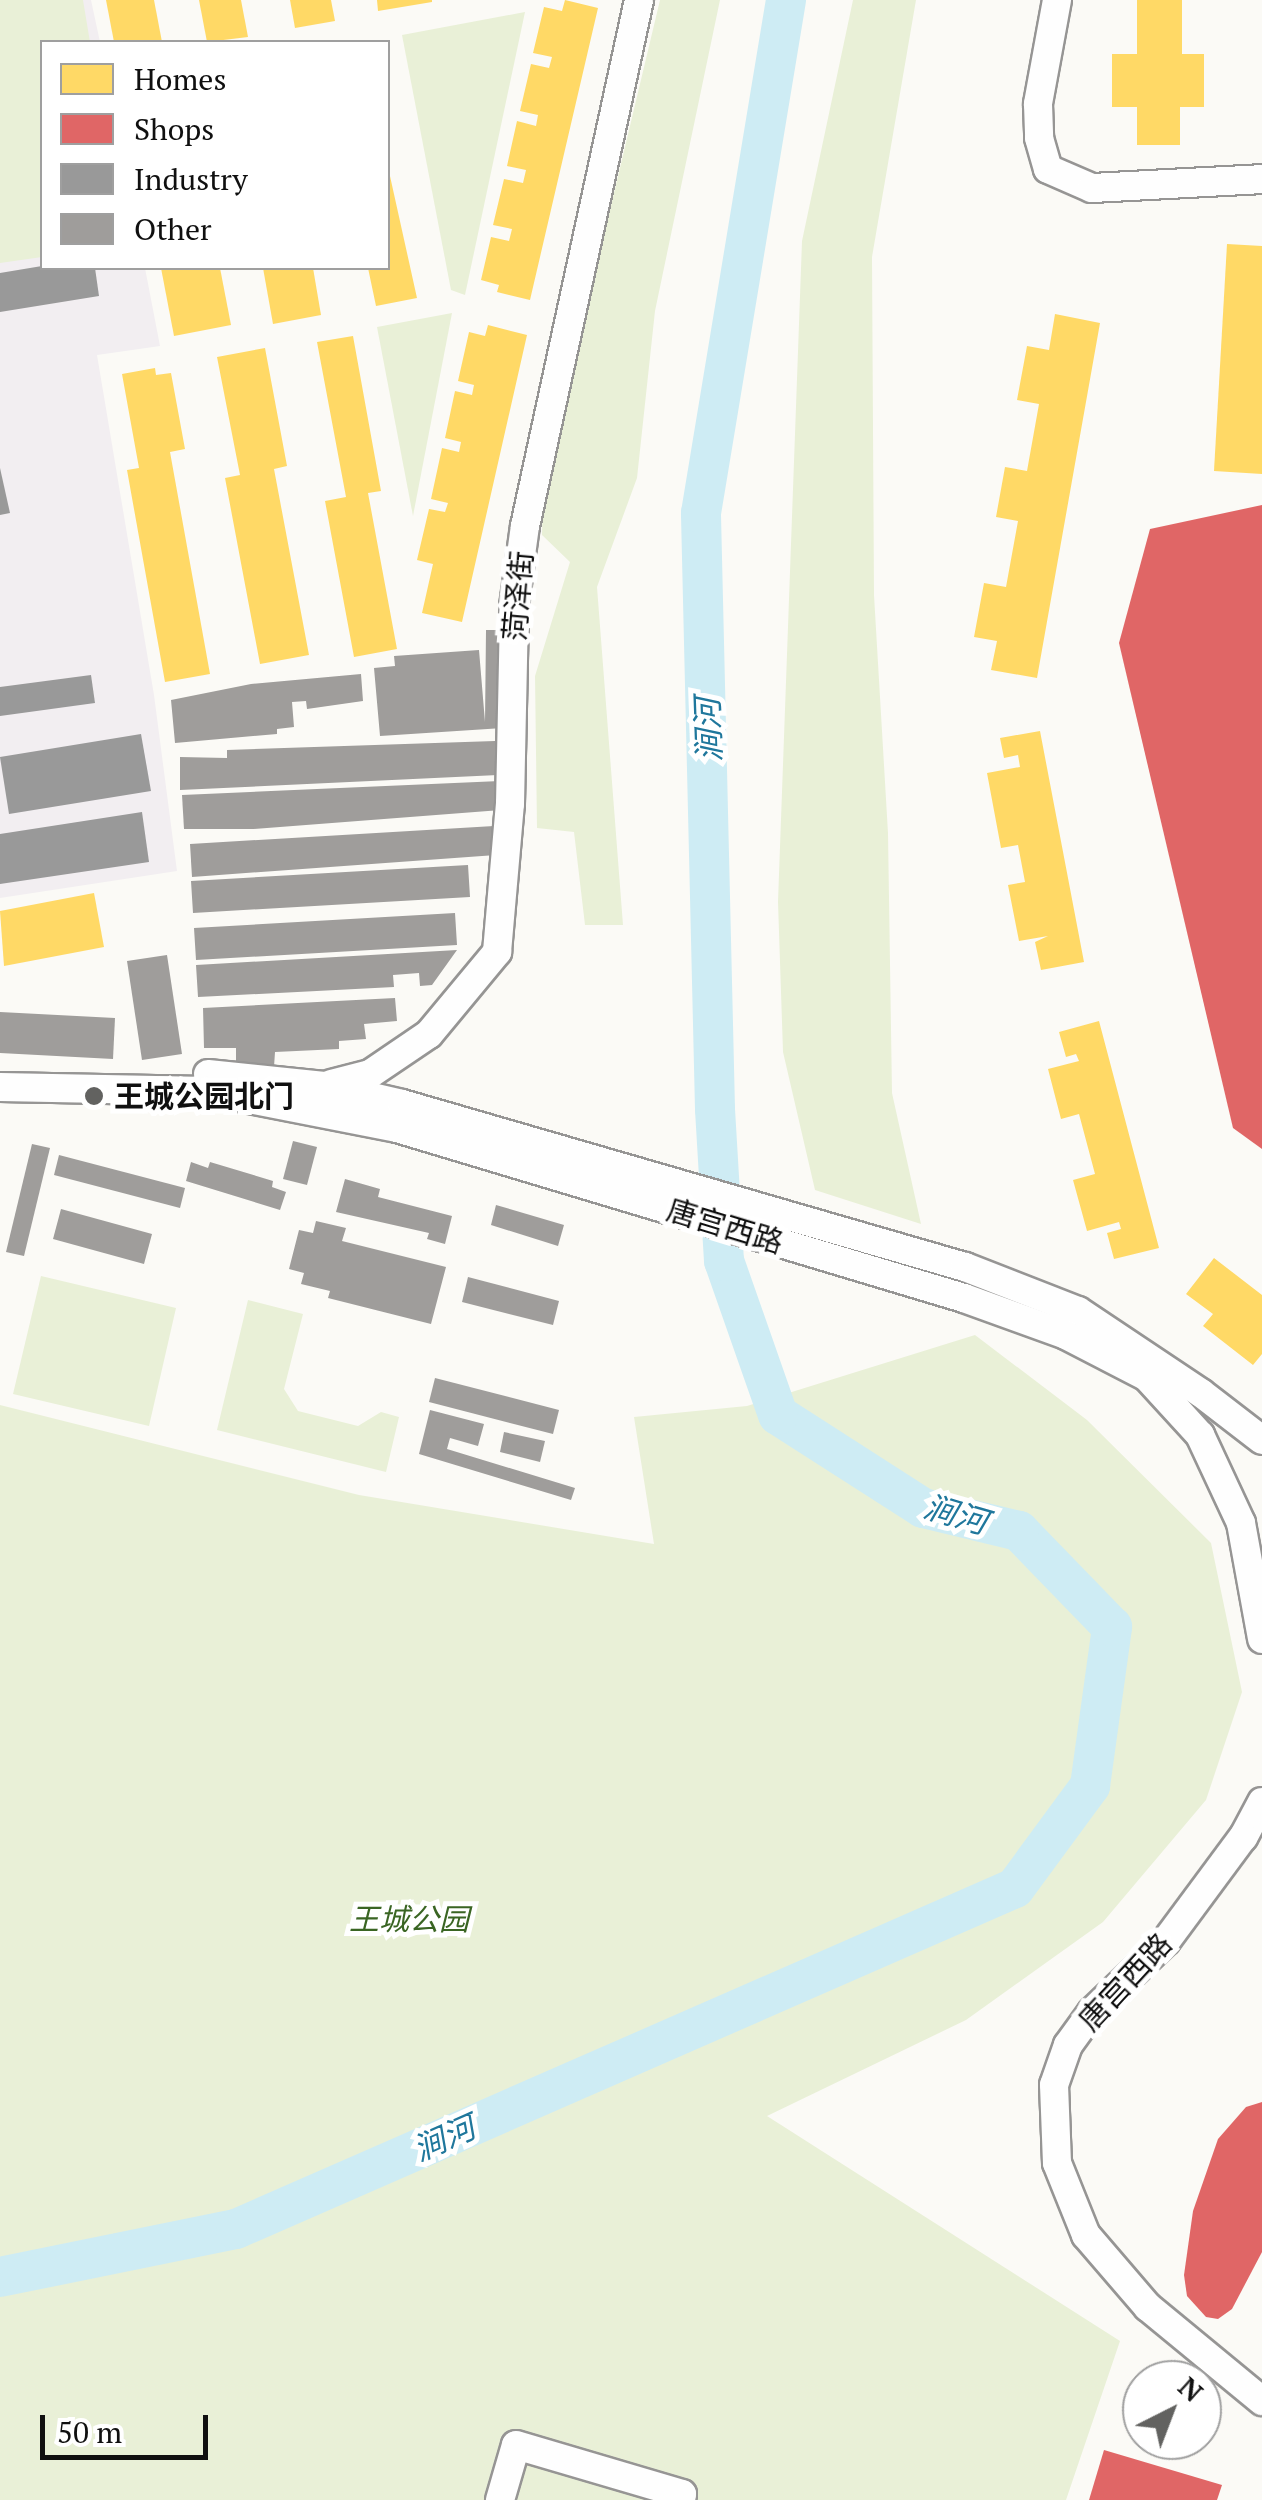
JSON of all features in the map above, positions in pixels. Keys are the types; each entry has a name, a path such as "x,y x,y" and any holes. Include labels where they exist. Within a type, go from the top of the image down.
{"street":[{"name":"菏泽街","path":"319,1098 370,1074 428,1034 498,952 510,804 514,606 525,526 639,0"},
{"path":"1058,0 1038,104 1039,138 1048,168 1092,188 1262,180"},
{"name":"唐宫西路","path":"0,1072 206,1073 400,1116 965,1267 1078,1311 1201,1393 1262,1440"},
{"name":"唐宫西路","path":"0,1087 208,1091 319,1098"},
{"name":"唐宫西路","path":"400,1116 964,1298 1066,1335 1147,1377 1200,1436 1241,1523 1262,1640"},
{"name":"唐宫西路","path":"1262,1802 1243,1837 1166,1941 1092,2012 1068,2045 1054,2085 1056,2163 1086,2235 1148,2306 1262,2401"},
{"path":"500,2500 516,2445 682,2494 680,2500"}],"shaded area":[{"path":"0,0 91,0 100,40 40,40 40,270 145,270 160,346 97,355 154,695 177,871 0,898"}],"green space":[{"path":"0,0 83,0 90,40 40,40 40,257 0,263"},
{"path":"660,0 720,0 655,311 637,478 597,587 623,925 585,925 574,832 537,828 535,676 570,562 542,535 543,491"},
{"path":"853,0 916,0 872,257 874,595 888,833 892,1093 921,1224 815,1190 783,1052 778,902 802,241"},
{"path":"525,12 465,295 451,290 402,35"},
{"path":"452,313 413,516 377,327"},
{"path":"41,1276 176,1308 149,1426 13,1394"},
{"path":"248,1300 303,1314 284,1389 298,1411 358,1426 381,1412 399,1417 386,1472 217,1430"},
{"name":"王城公园","path":"975,1335 1087,1420 1211,1543 1242,1692 1206,1800 1103,1922 966,2020 767,2116 1120,2341 1066,2500 0,2500 0,1405 359,1495 654,1544 634,1417 747,1406"}],"building: Homes":[{"path":"106,0 154,0 162,40 114,40"},
{"path":"199,0 241,0 248,37 207,40"},
{"path":"290,0 331,0 335,21 295,28"},
{"path":"377,0 432,0 432,2 378,11"},
{"path":"565,0 598,8 530,300 497,292 499,285 481,280 491,237 509,241 512,229 493,225 504,179 523,183 526,170 507,166 517,121 536,126 538,115 520,111 531,64 549,68 552,57 533,53 544,7 562,11"},
{"path":"1137,0 1182,0 1182,54 1204,54 1204,107 1180,107 1180,145 1137,145 1137,107 1112,107 1112,54 1137,54"},
{"path":"390,176 417,298 376,306 368,270 390,270"},
{"path":"1227,244 1262,246 1262,474 1214,471"},
{"path":"161,270 220,270 231,325 174,336"},
{"path":"263,270 313,270 321,315 273,324"},
{"path":"1055,314 1100,323 1037,678 991,670 997,641 974,637 984,583 1006,587 1018,521 996,517 1005,467 1027,471 1039,404 1017,400 1027,346 1049,350"},
{"path":"488,325 527,335 462,622 422,613 433,564 417,560 429,509 445,512 448,503 431,499 442,448 459,452 461,442 445,438 455,391 472,395 474,385 458,381 469,332 485,336"},
{"path":"353,336 381,491 368,493 397,649 354,657 325,501 346,497 317,342"},
{"path":"265,348 287,466 274,469 309,655 260,664 225,478 240,475 217,357"},
{"path":"155,368 156,375 171,373 185,449 170,452 210,674 165,682 127,470 139,468 122,374"},
{"path":"1040,731 1084,962 1041,970 1035,942 1048,936 1019,941 1008,885 1025,882 1018,845 1001,848 987,773 1020,767 1018,755 1004,758 1000,738"},
{"path":"94,893 104,947 4,966 0,911"},
{"path":"1099,1021 1159,1248 1114,1259 1107,1233 1121,1229 1119,1222 1087,1231 1073,1180 1095,1174 1079,1114 1061,1119 1048,1069 1079,1061 1076,1054 1066,1057 1059,1032"},
{"path":"1214,1258 1262,1295 1262,1354 1253,1365 1203,1326 1213,1314 1186,1294"}],"building: Shops":[{"path":"1262,505 1262,1149 1233,1128 1119,643 1150,529"},
{"path":"1262,2102 1262,2252 1232,2309 1218,2319 1206,2317 1187,2296 1184,2275 1193,2211 1218,2139 1246,2107"},
{"path":"1104,2450 1122,2455 1122,2460 1138,2460 1222,2485 1217,2500 1089,2500"}],"building: Industry":[{"path":"40,266 40,270 95,270 99,296 0,312 0,273"},
{"path":"0,468 10,513 0,515"},
{"path":"91,675 95,703 0,716 0,687"},
{"path":"141,734 151,791 9,814 0,757"},
{"path":"142,812 149,862 0,884 0,834"}],"building: Other":[{"path":"486,630 501,630 503,728 380,736 374,668 395,666 394,656 479,650 485,722"},
{"path":"361,674 363,701 307,709 306,701 292,702 294,727 277,729 277,734 175,743 171,700 251,684"},
{"path":"495,741 498,775 180,790 180,757 227,758 227,750"},
{"path":"500,781 501,810 254,829 184,829 182,795"},
{"path":"494,826 496,855 192,877 190,844"},
{"path":"468,865 470,897 193,913 191,881"},
{"path":"455,913 457,945 196,960 194,928"},
{"path":"457,950 432,985 420,986 419,973 393,975 394,987 198,997 196,965"},
{"path":"167,955 182,1054 142,1060 127,961"},
{"path":"395,998 397,1021 364,1024 366,1039 339,1041 339,1049 275,1052 274,1067 236,1068 236,1048 204,1048 203,1008"},
{"path":"0,1012 115,1018 113,1059 0,1053"},
{"path":"293,1141 317,1147 307,1185 283,1179"},
{"path":"32,1144 50,1148 24,1256 6,1252"},
{"path":"59,1155 185,1188 180,1208 54,1175"},
{"path":"191,1162 208,1168 210,1162 273,1181 272,1187 286,1192 280,1210 186,1181"},
{"path":"345,1179 380,1189 378,1197 452,1216 445,1244 427,1239 429,1233 336,1212"},
{"path":"496,1205 564,1225 558,1246 491,1225"},
{"path":"61,1209 152,1234 144,1264 53,1239"},
{"path":"316,1221 346,1228 342,1241 446,1267 431,1324 328,1298 330,1291 301,1284 304,1273 289,1269 299,1230 313,1233"},
{"path":"468,1277 559,1301 553,1325 462,1302"},
{"path":"435,1378 559,1410 553,1434 429,1402"},
{"path":"430,1410 484,1424 478,1446 450,1438 447,1449 575,1488 571,1500 419,1454"},
{"path":"504,1432 545,1441 540,1462 500,1452"}],"waterway":[{"name":"涧河","path":"0,2277 236,2229 1015,1888 1090,1786 1112,1627 1019,1531 923,1508 778,1415 724,1261 715,1109 701,513 786,0"}],"place":[{"name":"王城公园北门","path":"94,1096"}]}
